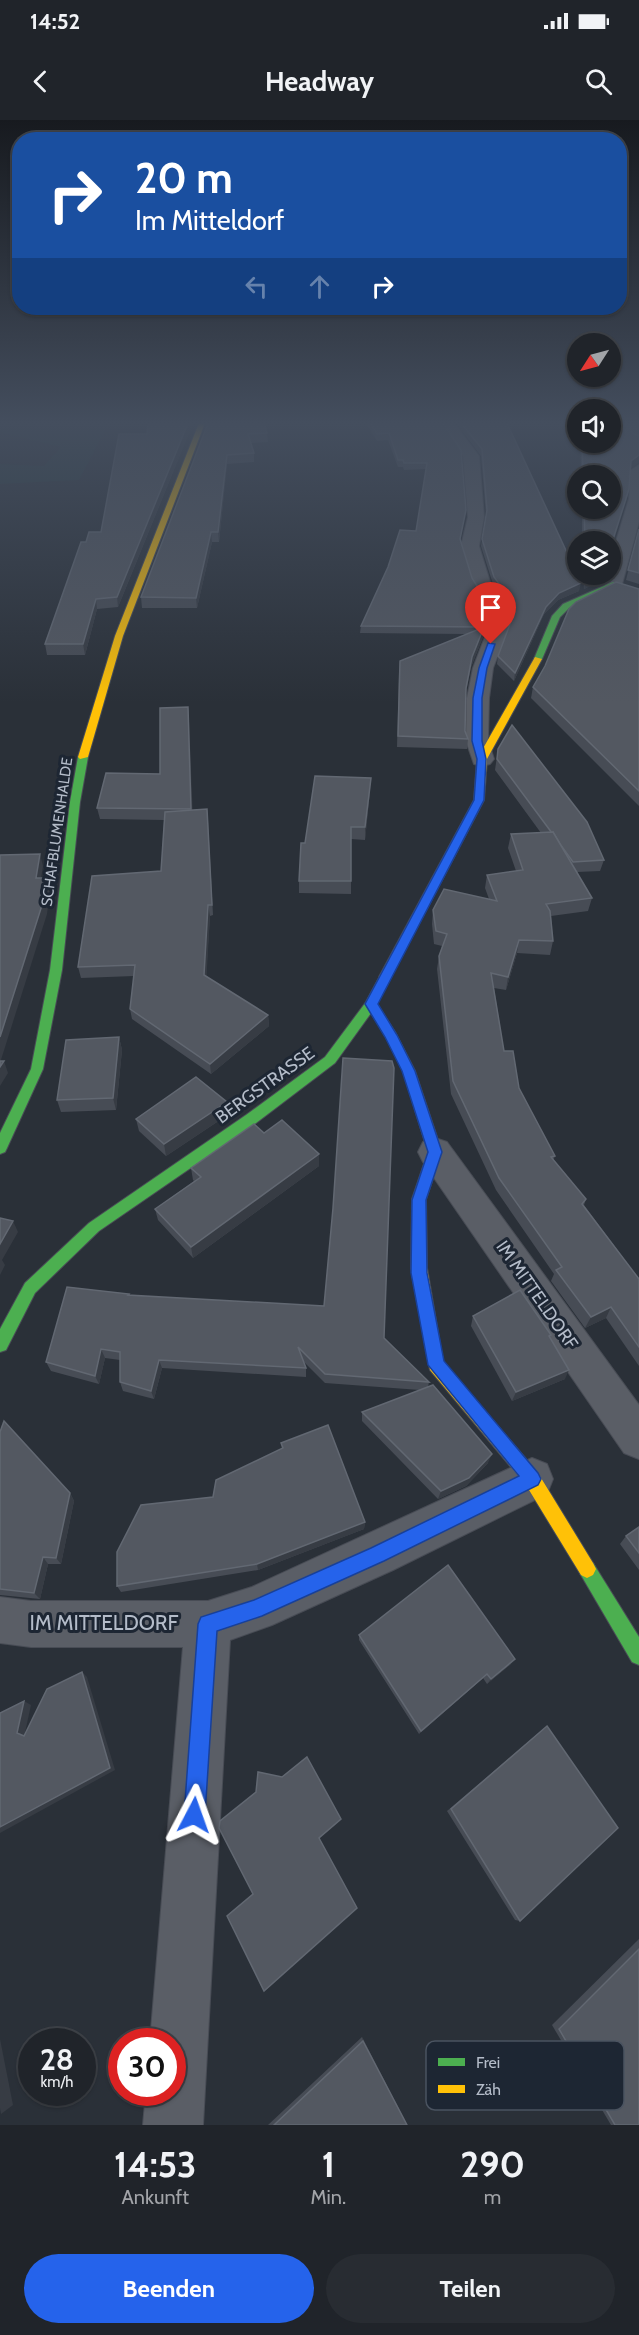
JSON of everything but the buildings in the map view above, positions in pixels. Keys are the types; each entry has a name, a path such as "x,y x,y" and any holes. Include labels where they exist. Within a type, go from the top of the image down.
{"street":[{"name":"SCHAFBLUMENHALDE","path":"0,1148 37,1069 56,970 75,802 85,748 119,636 166,517"},
{"path":"476,517 470,546 482,585 499,611 500,624 483,668 478,698 477,741 482,759"},
{"path":"621,556 632,517"},
{"name":"BERGSTRASSE","path":"0,1345 30,1288 94,1227 251,1119 330,1060 371,1004 479,800 482,759 530,676 556,616 566,606 611,585"},
{"path":"616,585 639,592"},
{"name":"IM MITTELDORF","path":"371,1004 391,1035 409,1071 435,1152 639,1439"},
{"path":"435,1152 419,1200 419,1273 436,1365 532,1479 639,1655"},
{"name":"IM MITTELDORF","path":"0,1620 32,1624 207,1624 256,1609 377,1554 532,1479"},
{"path":"173,2125 207,1624"}],"traffic: fast":[{"path":"538,659 556,616 566,606 613,584 639,592"},
{"path":"0,1148 37,1069 56,970 75,802 83,757"},
{"path":"0,1345 30,1288 94,1227 251,1119 330,1060 371,1004 385,977"},
{"path":"371,1004 391,1035 409,1071 435,1152 419,1199 419,1268"},
{"path":"587,1569 639,1655"}],"traffic: slow":[{"path":"83,757 119,636 166,517"},
{"path":"385,977 479,800 482,759 538,659"},
{"path":"419,1268 436,1365 532,1479 587,1569"}],"route":[{"path":"194,1815 207,1624 256,1609 377,1554 532,1479 436,1365 419,1273 419,1200 435,1152 409,1071 391,1035 371,1004 479,800 482,759 477,741 478,698 483,668 491,644"}]}
